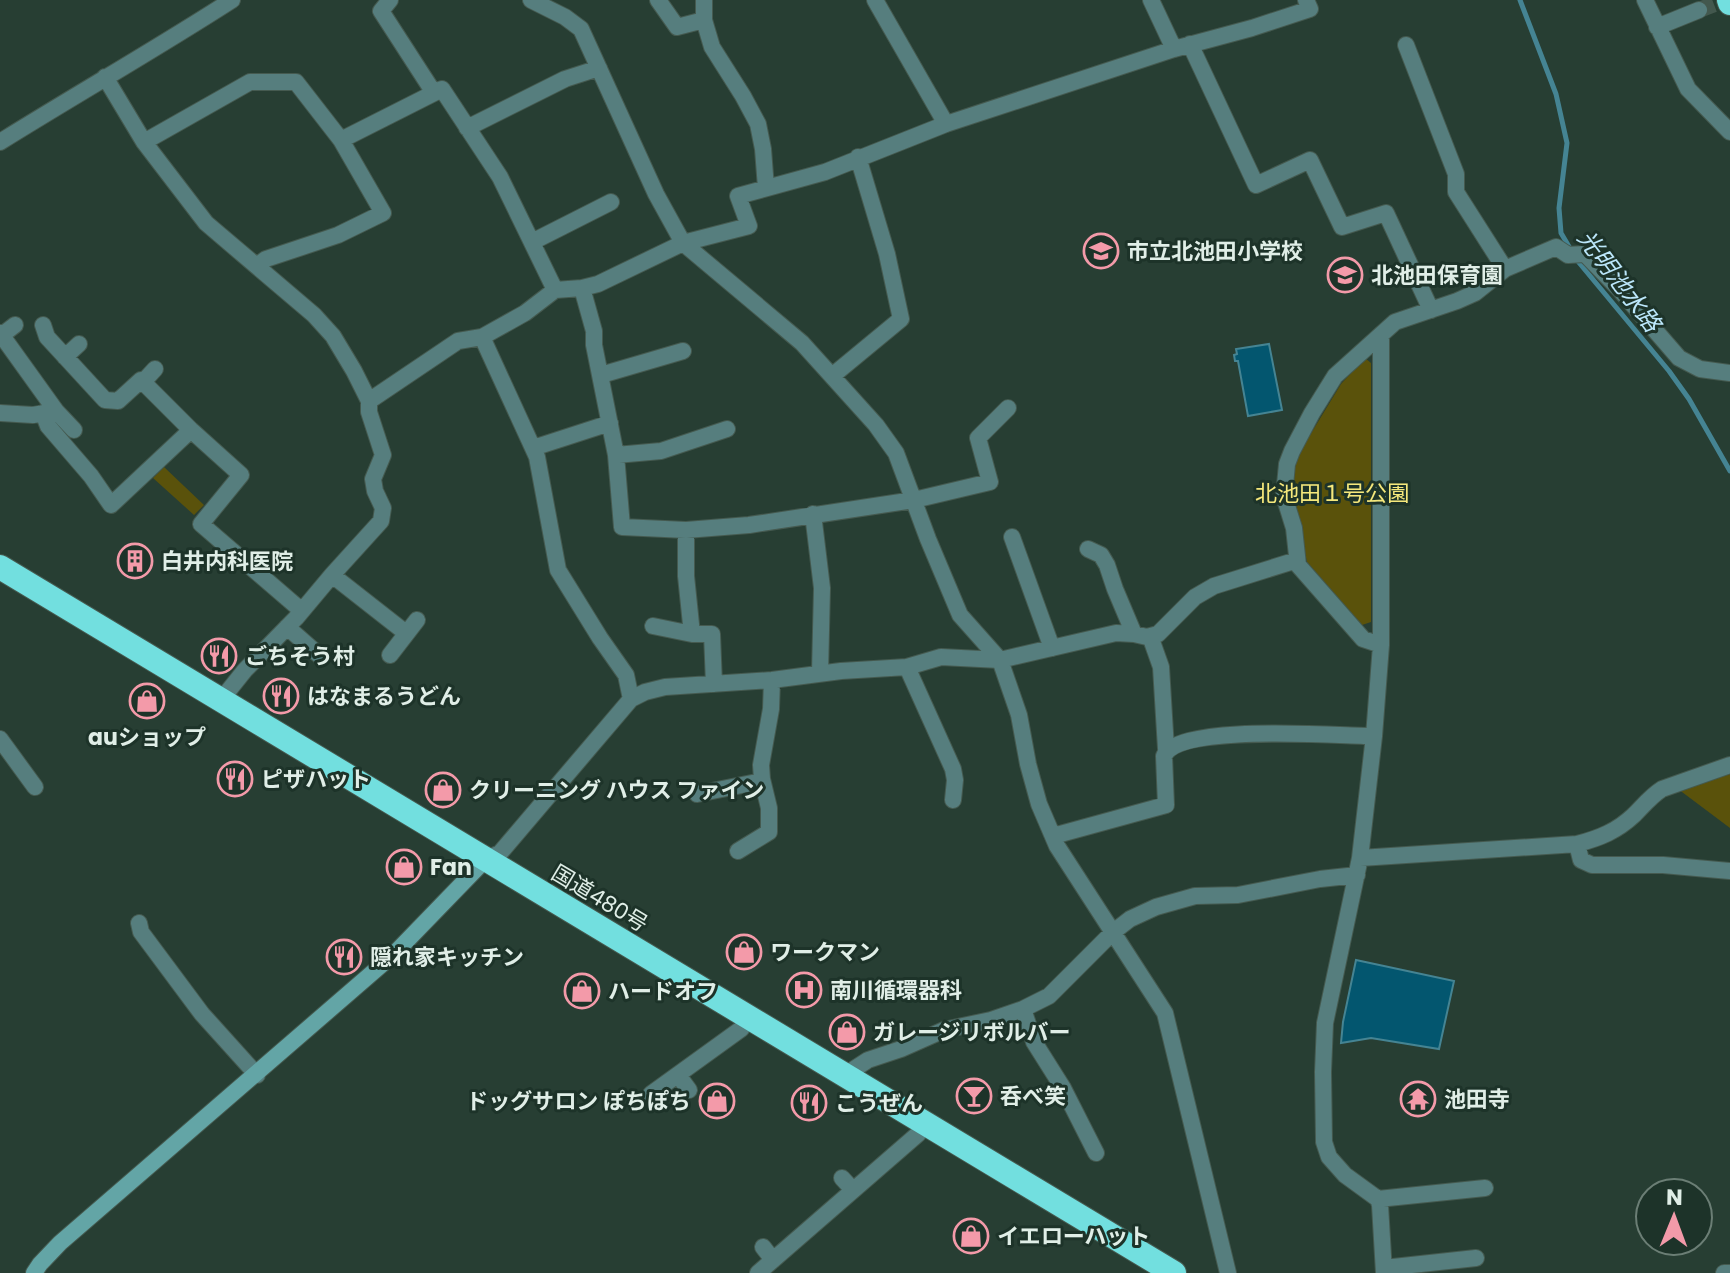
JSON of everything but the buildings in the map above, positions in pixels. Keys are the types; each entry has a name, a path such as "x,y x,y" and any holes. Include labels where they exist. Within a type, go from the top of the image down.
{"highway":[{"name":"国道480号","path":"0,567 1174,1273"}],"street":[{"path":"0,142 232,0"},
{"path":"390,0 381,11 434,93"},
{"path":"531,0 581,29 656,194 683,243 802,343 876,425 896,453 960,615 1000,660 1019,715 1039,804 1057,846 1165,1013 1228,1273"},
{"path":"658,0 677,27 704,20"},
{"path":"704,0 704,20 712,47 758,124 766,188"},
{"path":"875,0 946,124"},
{"path":"1151,0 1182,47 1256,185 1310,160 1342,227 1386,213 1431,310"},
{"path":"369,401 458,341 482,337 525,313 555,290 598,284 683,243 749,226 738,196 825,172 946,124 1310,9 1306,0"},
{"path":"1645,0 1688,89 1730,132"},
{"path":"1657,27 1699,10"},
{"path":"1406,45 1456,174 1456,192 1505,269"},
{"path":"467,128 565,79 599,68"},
{"path":"105,77 144,142 206,223 258,265 333,336 369,401 369,412 383,455 373,479 383,508 381,521 221,700"},
{"path":"144,142 250,82 296,82 341,140 383,213 338,235 266,259 258,265"},
{"path":"341,140 442,89 500,177 555,290"},
{"path":"832,376 901,319 887,254 858,157"},
{"path":"532,242 611,202"},
{"path":"1381,645 1363,639 1298,565 1294,528 1284,496 1287,464 1312,413 1335,376 1395,322 1475,293 1505,269 1556,247 1577,254 1621,291 1679,358 1700,369 1730,373"},
{"path":"582,288 594,331 594,345 616,455 622,527 686,530 749,525 914,500 990,482 978,438 1008,408"},
{"path":"43,325 47,337 105,400 118,401 149,375 191,430 241,475 201,524 302,611"},
{"path":"6,331 49,412 74,430"},
{"path":"1381,335 1381,645 1360,858 1325,1023 1324,1142 1329,1157 1345,1175 1378,1199 1384,1270 1476,1258"},
{"path":"482,337 537,457 558,570 626,675 631,699"},
{"path":"65,357 79,344"},
{"path":"601,375 683,351"},
{"path":"49,412 48,426 91,476 111,505 191,430"},
{"path":"0,413 33,415 49,412"},
{"path":"533,448 610,423"},
{"path":"616,455 661,451 727,429"},
{"path":"813,514 822,588 820,673"},
{"path":"686,530 686,576 692,634"},
{"path":"1012,537 1052,648"},
{"path":"1053,836 1166,805 1161,667 1115,589 1101,555 1088,549"},
{"path":"34,1273 60,1243 394,954 486,859 500,853 631,699 665,687 907,667 941,657 1000,660 1116,633 1158,634 1195,597 1214,586 1297,560"},
{"path":"332,575 411,627 390,655"},
{"path":"653,626 692,634 712,634 714,684"},
{"path":"287,627 320,656"},
{"path":"907,667 953,769 953,800"},
{"path":"738,851 769,832 769,808 761,765 771,709 772,680"},
{"path":"1166,749 1175,744 1230,734 1374,736"},
{"path":"0,739 35,787"},
{"path":"1360,858 1577,844 1620,828 1654,793 1730,765"},
{"path":"697,794 762,781"},
{"path":"1577,844 1581,860 1592,865 1663,865 1730,871"},
{"path":"845,1075 868,1060 944,1030 991,1020 1049,996 1112,933 1130,919 1156,907 1195,896 1238,895 1357,875"},
{"path":"139,923 141,932 202,1014 257,1075"},
{"path":"1023,1009 1034,1042 1063,1088 1096,1153"},
{"path":"651,1094 741,1029 749,1017"},
{"path":"678,1075 689,1090"},
{"path":"758,1273 768,1254 848,1184 918,1134 925,1123"},
{"path":"1378,1199 1485,1188"},
{"path":"1724,1273 1730,1273"}],"green space":[{"name":"北池田１号公園","path":"1365,358 1371,363 1371,622 1362,625 1307,562 1290,487 1293,463 1341,384"},
{"path":"164,467 204,505 194,515 153,478"},
{"path":"1730,770 1730,828 1678,789"}],"water":[{"path":"1269,344 1282,410 1248,416 1238,361 1235,361 1234,355 1237,354 1236,349"},
{"path":"1356,960 1454,981 1439,1049 1371,1038 1341,1043"}],"waterway":[{"name":"光明池水路","path":"1520,0 1556,94 1567,143 1559,208 1561,233 1571,250"},
{"name":"光明池水路","path":"1576,259 1669,371 1689,399 1730,471"}],"tunnel":[{"path":"1699,10 1725,0"}],"place":[{"name":"市立北池田小学校","path":"1101,251"},
{"name":"北池田保育園","path":"1345,275"},
{"name":"白井内科医院","path":"135,561"},
{"name":"ごちそう村","path":"219,656"},
{"name":"はなまるうどん","path":"281,696"},
{"name":"auショップ","path":"147,701"},
{"name":"ピザハット","path":"235,779"},
{"name":"クリーニング ハウス ファイン","path":"443,790"},
{"name":"Fan","path":"404,867"},
{"name":"ワークマン","path":"744,952"},
{"name":"隠れ家キッチン","path":"344,957"},
{"name":"南川循環器科","path":"804,990"},
{"name":"ハードオフ","path":"582,991"},
{"name":"ガレージリボルバー","path":"847,1032"},
{"name":"呑べ笑","path":"974,1096"},
{"name":"池田寺","path":"1418,1099"},
{"name":"ドッグサロン ぽちぽち","path":"717,1101"},
{"name":"こうぜん","path":"809,1103"},
{"name":"イエローハット","path":"971,1236"}]}
